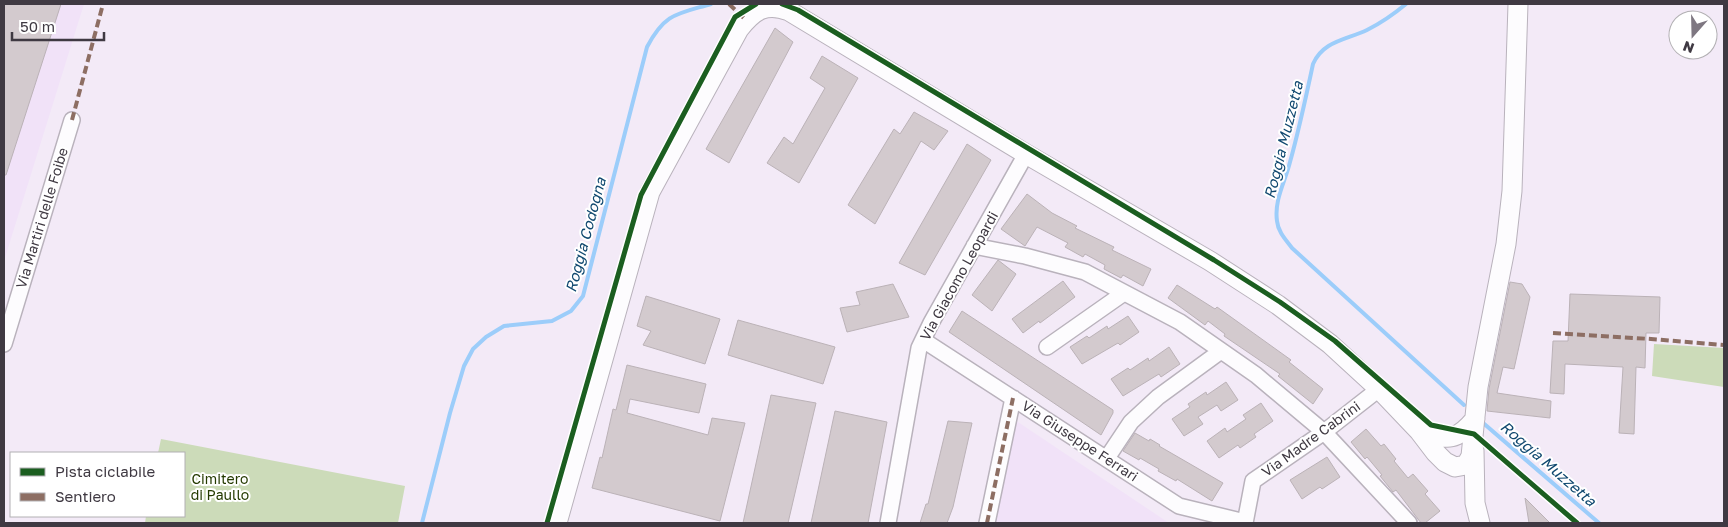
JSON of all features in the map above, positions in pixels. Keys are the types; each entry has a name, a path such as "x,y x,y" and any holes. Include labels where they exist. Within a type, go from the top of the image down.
{"street":[{"path":"1455,467 1466,464 1469,460 1478,387 1506,244 1512,191 1518,4"},
{"path":"557,523 650,192 739,29 752,15 759,10 769,7 779,7 789,11 1026,154 1210,261 1278,305 1330,344 1426,433 1435,452 1444,462 1455,467 1475,503"},
{"name":"Via Martiri delle Foibe","path":"4,344 72,120"},
{"name":"Via Giacomo Leopardi","path":"888,523 920,348 931,323 1026,154"},
{"path":"974,246 1025,256 1085,272 1180,322 1256,375 1324,432 1408,523"},
{"path":"1047,347 1124,293"},
{"name":"Via Giuseppe Ferrari","path":"923,340 1179,506 1245,523"},
{"path":"1106,458 1131,422 1158,397 1221,351"},
{"name":"Via Madre Cabrini","path":"1245,523 1253,481 1324,432 1379,390"},
{"path":"987,523 1013,398"},
{"path":"1426,433 1456,436 1474,427"},
{"path":"1474,427 1475,503 1480,523"}],"shaded area":[{"path":"4,4 84,4 4,261"},
{"path":"1012,418 1169,523 993,523"}],"green space":[{"path":"1654,344 1724,348 1724,387 1652,376"},
{"name":"Cimitero di Paullo","path":"161,439 405,486 398,523 145,523 146,517 185,517 185,452 158,452"}],"building":[{"path":"4,4 61,4 6,175 4,175"},
{"path":"775,28 793,42 729,163 706,149"},
{"path":"822,56 858,78 799,183 767,163 784,137 793,144 825,88 810,78"},
{"path":"914,112 948,131 934,150 921,141 875,224 848,205 894,129 900,134"},
{"path":"967,144 991,160 925,275 899,263"},
{"path":"1027,194 1052,213 1077,226 1075,228 1114,247 1112,250 1151,269 1143,286 1123,275 1121,278 1104,269 1105,265 1085,254 1083,257 1065,247 1068,243 1037,227 1025,246 1001,229"},
{"path":"998,260 1016,274 992,311 972,295"},
{"path":"1063,281 1075,297 1023,333 1012,319"},
{"path":"1510,282 1522,284 1530,297 1514,369 1503,367 1497,393 1551,401 1550,418 1487,411 1489,389"},
{"path":"893,284 909,317 847,332 840,308 860,305 856,292"},
{"path":"1177,285 1215,309 1217,307 1291,360 1289,362 1323,389 1313,404 1278,376 1280,374 1224,336 1225,334 1208,321 1205,325 1168,298"},
{"path":"1570,294 1660,297 1659,333 1646,333 1645,368 1636,367 1634,434 1619,433 1623,367 1565,364 1564,394 1550,393 1553,341 1568,341"},
{"path":"646,296 720,319 705,364 643,345 651,331 637,326"},
{"path":"962,311 1113,410 1101,435 949,332"},
{"path":"1128,316 1139,332 1120,345 1118,343 1082,364 1070,347 1087,336 1089,338 1107,326 1108,329"},
{"path":"738,320 835,347 823,384 728,355"},
{"path":"1169,347 1180,364 1161,377 1159,374 1123,396 1111,379 1128,368 1130,370 1148,358 1149,361"},
{"path":"627,365 706,384 699,413 630,399 627,413 708,435 712,418 745,423 720,521 592,488 600,457 602,458 613,409 616,410"},
{"path":"1226,382 1238,400 1221,411 1217,405 1198,417 1203,424 1184,436 1172,419 1190,407 1188,404 1206,392 1207,395"},
{"path":"771,395 816,403 788,523 743,523"},
{"path":"1261,403 1273,421 1254,434 1256,437 1240,448 1238,445 1219,458 1207,441 1225,428 1227,432 1246,419 1243,415"},
{"path":"835,411 887,422 868,523 811,523"},
{"path":"948,421 972,423 953,507 947,523 920,523 926,504 928,504"},
{"path":"1366,429 1381,446 1384,444 1396,459 1394,461 1408,478 1413,474 1428,491 1425,494 1440,511 1425,523 1421,523 1396,490 1393,492 1367,457 1365,459 1351,442"},
{"path":"1135,433 1149,441 1150,439 1223,483 1212,501 1177,479 1176,481 1158,471 1159,469 1140,458 1139,460 1123,451"},
{"path":"1327,457 1340,477 1302,499 1290,480"},
{"path":"1525,498 1550,523 1529,523"}],"waterway":[{"name":"Roggia Codogna","path":"422,523 450,413 464,366 473,349 486,337 504,326 552,321 571,311 583,296 647,47 660,27 673,16 711,4"},
{"name":"Roggia Muzzetta","path":"1406,4 1372,27 1336,42 1317,56 1313,64 1288,169 1278,198 1277,221 1281,232 1292,248 1464,405"},
{"name":"Roggia Muzzetta","path":"1482,422 1599,523"}],"marked path":[{"path":"72,120 103,4"},
{"path":"729,4 746,20"},
{"path":"1553,333 1724,345"},
{"path":"987,523 1013,398"}],"cycle path":[{"path":"547,523 641,195 735,17 756,4"},
{"path":"782,4 798,10 1214,260 1280,302 1335,341 1431,425 1474,434 1577,523"}]}
